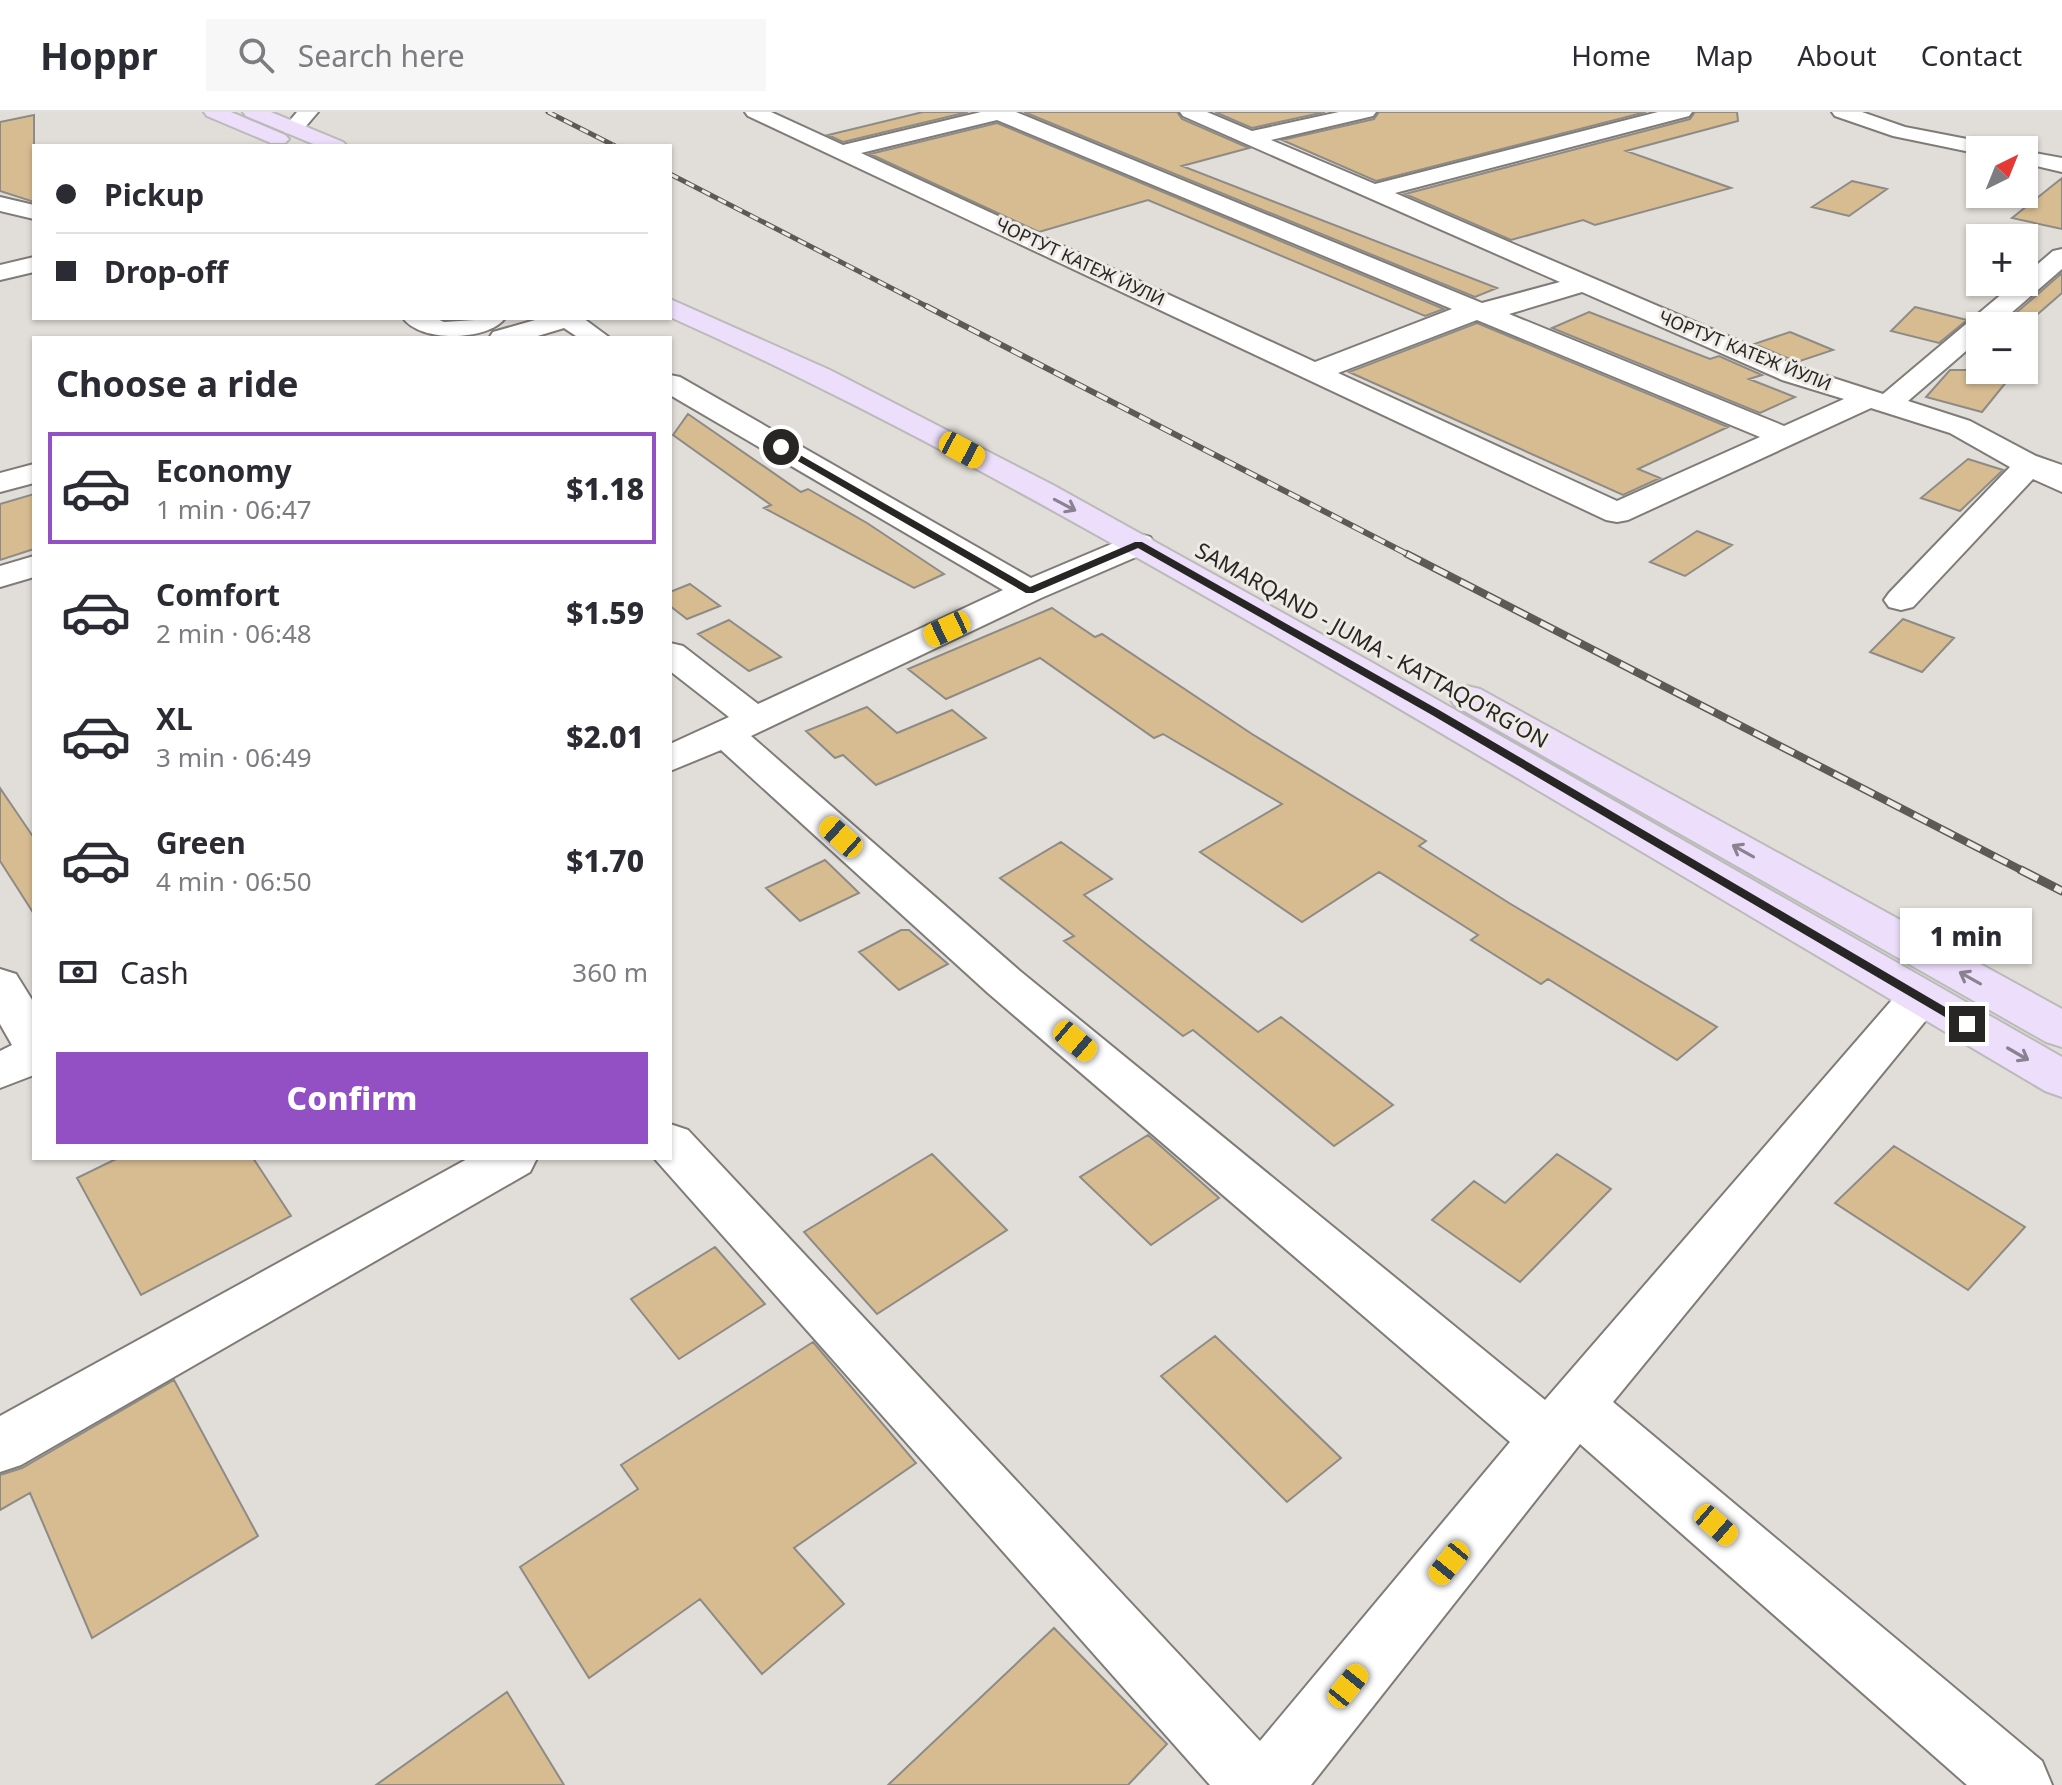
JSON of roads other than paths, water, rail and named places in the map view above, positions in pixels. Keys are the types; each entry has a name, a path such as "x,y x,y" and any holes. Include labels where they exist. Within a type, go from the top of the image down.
{"main road":[{"path":"214,112 270,135 326,144"},
{"path":"253,112 294,138"},
{"name":"SAMARQAND - JUMA - KATTAQO‘RG‘ON","path":"672,285 877,379 1132,512 1451,704 1920,997 2062,1079"},
{"name":"SAMARQAND - JUMA - KATTAQO‘RG‘ON","path":"672,308 777,355 1451,704 2062,1030"}],"street":[{"path":"294,138 308,112"},
{"name":"ЧОРТУТ КАТЕЖ ЙУЛИ","path":"755,112 1617,513 1785,437 1878,402"},
{"name":"ЧОРТУТ КАТЕЖ ЙУЛИ","path":"1190,112 1792,374 1878,402"},
{"path":"1250,138 1366,112"},
{"path":"1376,191 1682,112"},
{"path":"1842,112 1900,132 1966,145"},
{"path":"844,151 1000,113 1785,437"},
{"path":"2038,160 2062,165"},
{"path":"0,204 32,212"},
{"path":"1878,402 2062,256"},
{"path":"0,273 32,265"},
{"path":"1315,372 1464,314 1511,306 1584,283"},
{"path":"419,320 434,330 448,330 485,320"},
{"path":"509,336 564,320"},
{"path":"569,320 594,336"},
{"path":"672,384 1029,591"},
{"path":"1878,402 1960,427 2062,483"},
{"path":"2030,464 2062,475"},
{"path":"1901,600 2030,464"},
{"path":"0,483 32,474"},
{"path":"672,758 1029,591 1139,544"},
{"path":"0,577 32,567"},
{"path":"672,656 1004,982 2018,1785"},
{"path":"0,985 32,1039"},
{"path":"1268,1785 1563,1422 1920,997"},
{"path":"0,1071 32,1056"},
{"path":"672,1145 1255,1785"},
{"path":"0,1446 508,1160"}],"railway":[{"path":"548,112 611,144"},
{"path":"672,175 930,308"},
{"path":"926,306 1411,556"},
{"path":"1407,554 2025,872"},
{"path":"2021,870 2062,891"}]}
